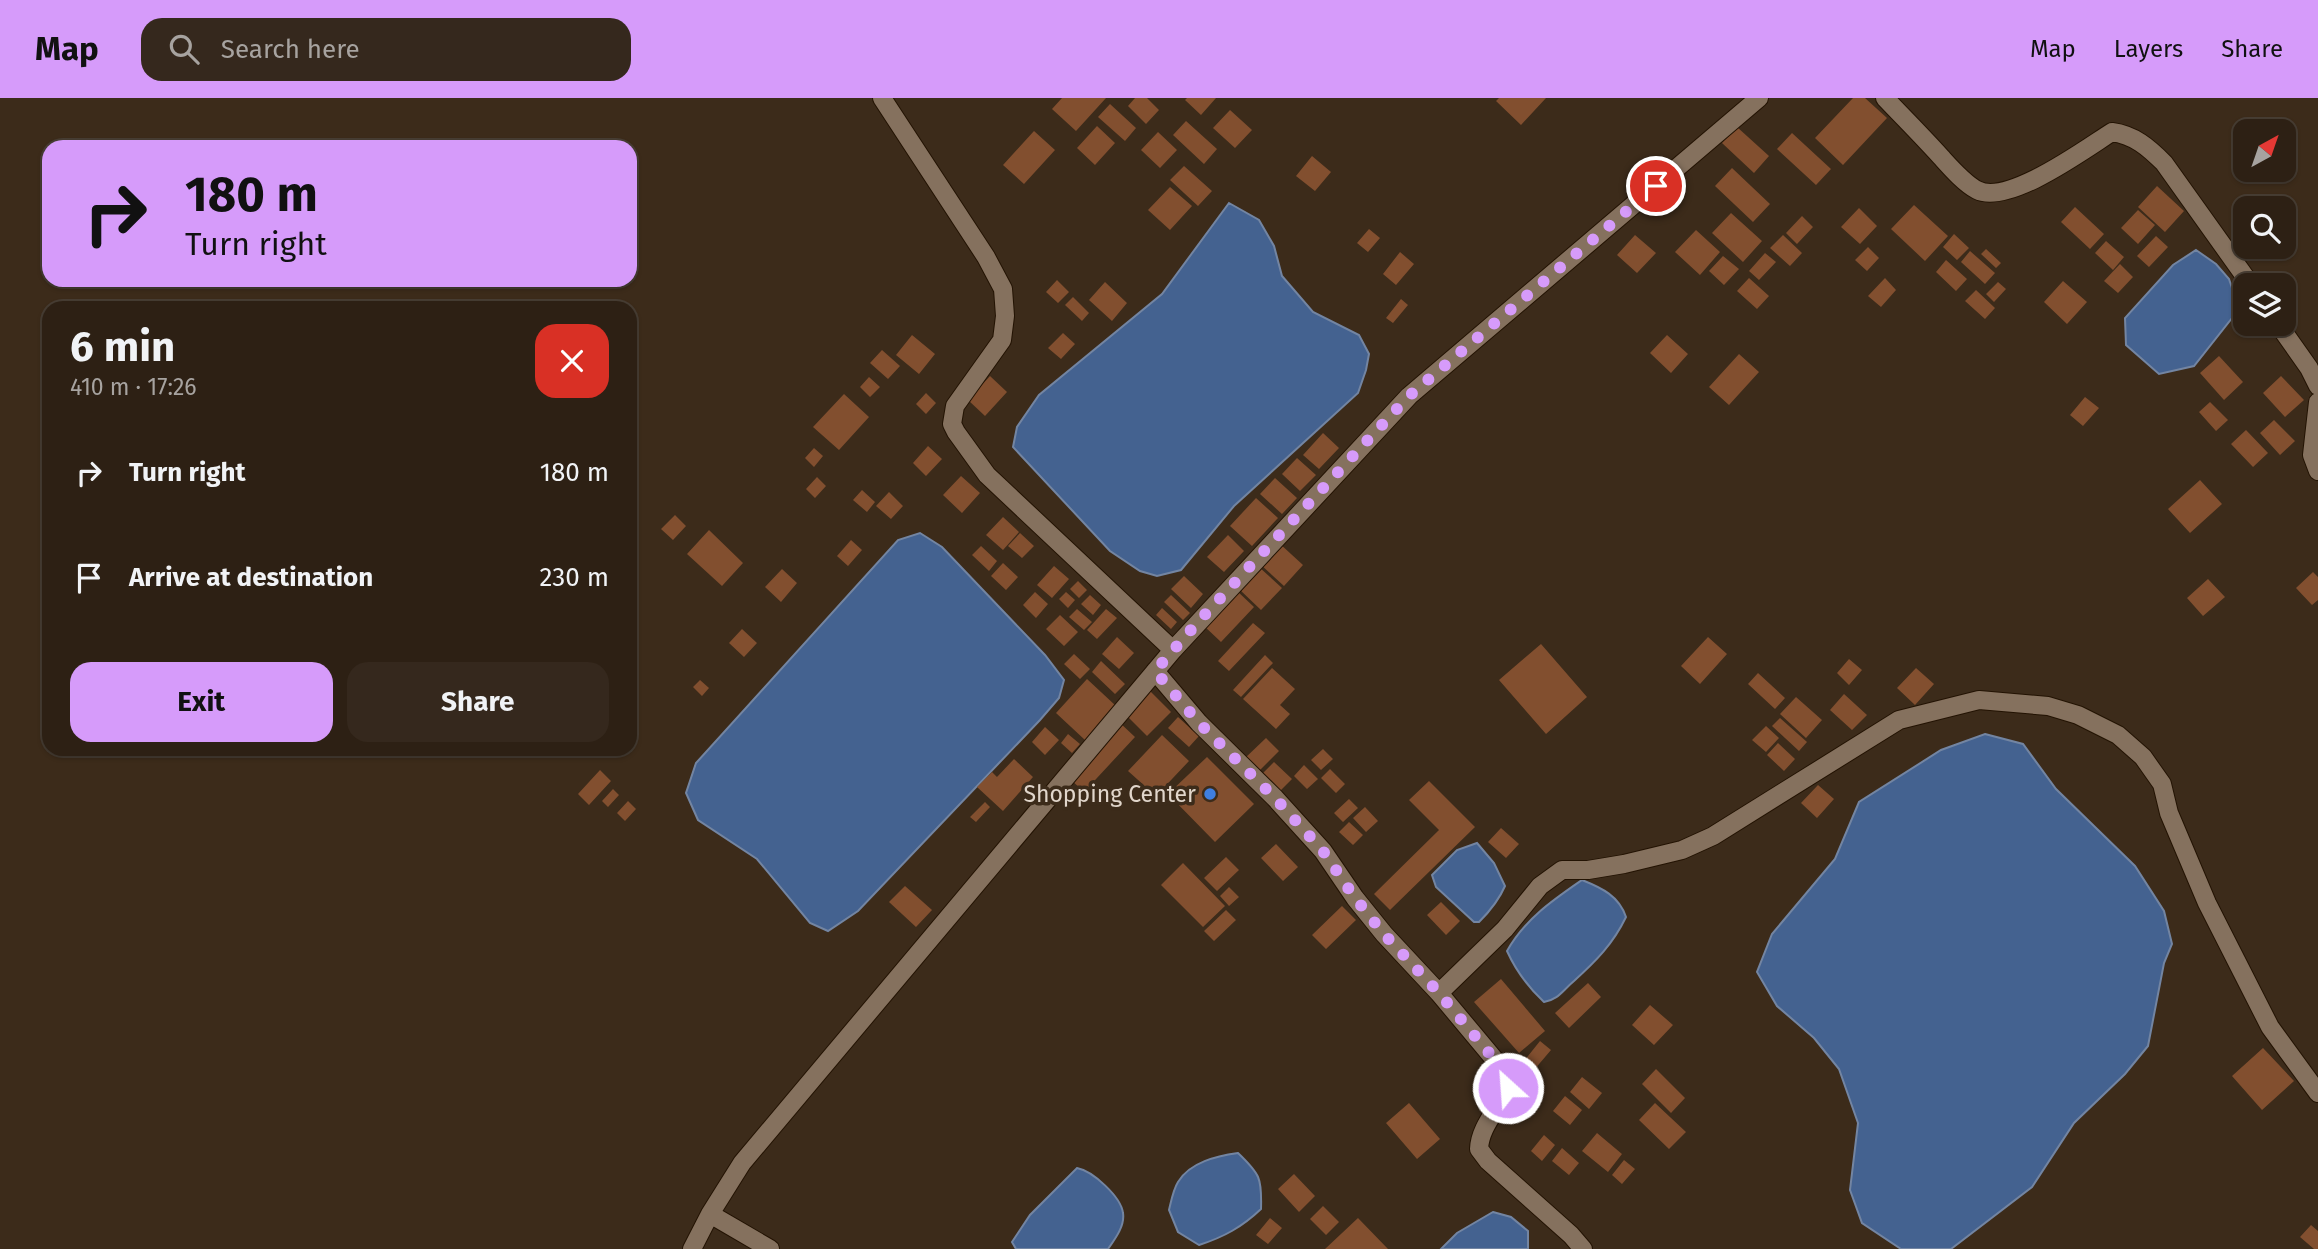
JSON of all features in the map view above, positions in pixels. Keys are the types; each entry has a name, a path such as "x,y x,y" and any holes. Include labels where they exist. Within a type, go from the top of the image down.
{"street":[{"path":"882,98 986,257 1003,289 1005,316 1002,340 955,407 952,424 956,432 987,475 1173,650"},
{"path":"692,1249 742,1163 1173,650 1409,396 1759,98"},
{"path":"1885,98 1952,168 1976,189 1984,192 2011,189 2068,160 2112,132 2133,137 2149,147 2164,163 2242,273"},
{"path":"2286,336 2318,386"},
{"path":"2318,402 2312,456 2318,471"},
{"path":"1155,671 1199,723 1275,798 1323,851 1377,925 1439,993 1505,1072 1510,1082 1495,1114 1482,1132 1479,1149 1488,1161 1584,1249"},
{"path":"1439,993 1504,929 1540,886 1562,870 1588,870 1624,864 1694,846 1899,720 1979,700 2048,706 2078,715 2118,735 2143,757 2162,784 2169,813 2188,860 2270,1027 2318,1093"},
{"path":"710,1214 770,1249"}],"water":[{"path":"1229,203 1259,220 1274,246 1282,276 1313,312 1359,335 1369,354 1366,370 1358,393 1234,506 1181,570 1157,576 1140,571 1110,551 1013,447 1017,427 1039,395 1162,294"},
{"path":"2196,250 2216,264 2229,279 2233,291 2233,315 2194,366 2159,374 2126,345 2125,318 2173,265"},
{"path":"920,533 942,547 1045,655 1064,680 1059,698 1040,720 858,911 828,931 810,923 757,859 698,820 686,793 696,763 898,540"},
{"path":"1985,734 2023,744 2056,789 2135,866 2164,911 2172,944 2164,963 2148,1046 2125,1074 2074,1123 2032,1187 1951,1249 1901,1249 1862,1223 1850,1190 1858,1123 1839,1069 1814,1038 1777,1006 1757,972 1772,934 1835,859 1859,802 1941,750"},
{"path":"1477,843 1494,863 1505,886 1487,914 1479,922 1474,922 1436,887 1432,875 1457,850"},
{"path":"1582,880 1609,894 1619,903 1626,917 1610,944 1597,959 1560,994 1544,1002 1523,978 1507,951 1531,920"},
{"path":"1238,1153 1258,1177 1261,1209 1232,1231 1199,1245 1178,1232 1169,1210 1175,1189 1189,1169 1213,1158"},
{"path":"1077,1168 1091,1174 1105,1186 1121,1207 1122,1223 1108,1249 1016,1249 1012,1242 1030,1215"},
{"path":"1493,1212 1511,1217 1528,1231 1528,1249 1441,1249 1457,1233"}],"building":[{"path":"1062,98 1106,98 1076,131 1052,109"},
{"path":"1135,98 1147,98 1159,110 1146,124 1128,106"},
{"path":"1216,98 1201,115 1185,100"},
{"path":"1499,98 1546,98 1521,125 1496,101"},
{"path":"1853,98 1865,98 1887,118 1843,165 1815,138"},
{"path":"1110,104 1136,128 1125,141 1098,117"},
{"path":"1230,110 1252,130 1235,148 1213,128"},
{"path":"1186,121 1217,149 1204,164 1173,135"},
{"path":"1097,126 1115,143 1095,165 1077,148"},
{"path":"1737,127 1769,156 1754,173 1722,143"},
{"path":"1034,131 1055,150 1024,184 1003,165"},
{"path":"1158,132 1177,150 1160,168 1141,150"},
{"path":"1792,133 1831,169 1816,185 1777,149"},
{"path":"1312,156 1331,172 1315,191 1296,176"},
{"path":"1184,166 1212,191 1198,206 1170,180"},
{"path":"1732,168 1770,204 1753,222 1715,186"},
{"path":"2157,186 2184,211 2165,232 2138,207"},
{"path":"1170,187 1192,206 1170,230 1148,210"},
{"path":"1914,205 1948,236 1925,261 1891,229"},
{"path":"2075,207 2104,234 2090,249 2061,222"},
{"path":"1859,208 1877,226 1860,244 1841,227"},
{"path":"2138,210 2155,225 2138,244 2121,228"},
{"path":"1731,213 1762,241 1743,262 1712,233"},
{"path":"1802,216 1813,227 1797,244 1786,233"},
{"path":"1369,229 1380,238 1368,252 1357,243"},
{"path":"1696,230 1720,252 1700,275 1675,252"},
{"path":"1954,234 1969,248 1957,260 1943,247"},
{"path":"1635,235 1656,253 1637,273 1617,255"},
{"path":"1783,235 1802,253 1790,266 1770,248"},
{"path":"2156,236 2168,247 2149,267 2137,256"},
{"path":"2106,241 2124,257 2113,270 2095,253"},
{"path":"1868,247 1879,258 1867,271 1855,260"},
{"path":"1986,249 2001,263 1996,268 1981,254"},
{"path":"1970,251 1995,273 1985,284 1961,262"},
{"path":"1400,252 1414,264 1396,285 1383,274"},
{"path":"1765,253 1776,262 1759,280 1749,271"},
{"path":"1723,256 1739,269 1724,285 1709,271"},
{"path":"1946,260 1967,279 1956,291 1936,272"},
{"path":"2120,264 2133,277 2118,293 2104,281"},
{"path":"1749,278 1769,296 1757,309 1737,291"},
{"path":"1885,278 1896,290 1881,307 1868,296"},
{"path":"1057,280 1069,292 1058,303 1046,292"},
{"path":"2063,281 2087,302 2067,324 2044,302"},
{"path":"1105,282 1127,303 1112,321 1089,300"},
{"path":"1998,282 2006,289 1994,302 1986,294"},
{"path":"1976,290 1995,308 1985,319 1965,301"},
{"path":"1073,297 1089,313 1082,321 1065,305"},
{"path":"1401,299 1408,305 1393,323 1386,318"},
{"path":"1063,333 1075,344 1061,359 1048,348"},
{"path":"912,335 935,354 919,374 896,355"},
{"path":"1667,335 1688,354 1671,373 1650,353"},
{"path":"882,350 900,366 888,379 870,363"},
{"path":"1739,354 1759,372 1729,405 1709,387"},
{"path":"2219,356 2243,382 2224,400 2200,373"},
{"path":"990,376 1007,392 985,416 968,400"},
{"path":"2281,376 2304,400 2285,417 2263,393"},
{"path":"869,377 880,387 870,397 860,387"},
{"path":"926,393 936,403 926,414 916,404"},
{"path":"844,394 869,417 839,450 813,427"},
{"path":"2085,397 2099,408 2083,426 2070,415"},
{"path":"2210,402 2228,420 2216,431 2199,412"},
{"path":"2274,420 2295,441 2280,455 2260,433"},
{"path":"2246,430 2268,453 2253,467 2231,444"},
{"path":"1323,433 1339,448 1319,469 1303,455"},
{"path":"928,446 942,459 926,476 913,463"},
{"path":"814,448 823,456 814,467 805,458"},
{"path":"1297,458 1316,475 1300,491 1282,474"},
{"path":"961,476 980,493 962,513 943,495"},
{"path":"817,477 826,486 815,498 806,489"},
{"path":"1275,478 1297,498 1282,514 1260,494"},
{"path":"2200,480 2222,504 2190,533 2168,509"},
{"path":"862,490 875,502 867,512 853,500"},
{"path":"889,492 903,506 891,519 876,506"},
{"path":"1256,498 1278,518 1252,546 1230,526"},
{"path":"675,515 686,526 673,540 661,529"},
{"path":"1003,517 1019,532 1003,550 986,535"},
{"path":"709,530 743,563 722,586 687,554"},
{"path":"1020,533 1034,546 1022,558 1008,546"},
{"path":"1228,535 1244,551 1224,572 1207,557"},
{"path":"851,540 862,550 848,566 837,556"},
{"path":"1279,543 1303,565 1284,586 1260,564"},
{"path":"981,546 997,561 989,571 972,555"},
{"path":"1003,563 1018,577 1006,590 991,576"},
{"path":"1054,566 1069,579 1052,598 1037,585"},
{"path":"1259,567 1282,588 1261,610 1239,589"},
{"path":"782,569 797,583 781,602 765,587"},
{"path":"2313,572 2318,577 2318,600 2312,605 2296,588"},
{"path":"1184,576 1203,594 1191,608 1171,589"},
{"path":"2208,579 2225,597 2203,616 2187,598"},
{"path":"1078,581 1087,590 1079,598 1070,589"},
{"path":"1236,590 1254,607 1221,642 1203,625"},
{"path":"1035,592 1048,604 1036,618 1023,605"},
{"path":"1066,592 1075,600 1068,608 1059,599"},
{"path":"1090,595 1101,605 1093,615 1081,604"},
{"path":"1171,595 1190,613 1183,620 1164,602"},
{"path":"1162,608 1177,622 1171,629 1156,615"},
{"path":"1077,609 1092,622 1084,630 1069,617"},
{"path":"1106,609 1117,618 1097,639 1087,630"},
{"path":"1060,615 1078,632 1064,646 1046,629"},
{"path":"1253,623 1265,633 1229,671 1218,661"},
{"path":"742,629 757,643 744,657 729,643"},
{"path":"1117,637 1134,653 1119,669 1102,654"},
{"path":"1708,637 1727,654 1700,684 1681,666"},
{"path":"1541,644 1587,697 1546,734 1499,680"},
{"path":"1074,654 1090,669 1080,679 1064,664"},
{"path":"1265,655 1273,663 1241,697 1233,690"},
{"path":"1849,659 1862,670 1849,685 1837,673"},
{"path":"1101,661 1125,684 1115,694 1092,672"},
{"path":"1272,668 1295,689 1280,705 1290,714 1276,729 1243,699"},
{"path":"1916,668 1934,684 1915,705 1897,688"},
{"path":"1758,673 1785,698 1775,709 1748,684"},
{"path":"1087,679 1116,706 1085,740 1056,713"},
{"path":"700,680 709,688 702,696 693,687"},
{"path":"1150,691 1171,712 1147,736 1126,715"},
{"path":"1844,694 1867,715 1852,730 1830,710"},
{"path":"1796,697 1822,720 1806,738 1780,714"},
{"path":"1178,717 1199,736 1189,747 1168,728"},
{"path":"1780,718 1807,742 1799,751 1772,726"},
{"path":"1119,722 1135,737 1084,792 1068,777"},
{"path":"1766,726 1779,738 1766,752 1752,740"},
{"path":"1045,727 1059,740 1045,755 1032,742"},
{"path":"1068,734 1080,744 1072,753 1061,743"},
{"path":"1162,735 1189,761 1156,796 1128,771"},
{"path":"1266,738 1279,751 1257,773 1244,759"},
{"path":"1778,743 1795,759 1784,771 1767,755"},
{"path":"1323,749 1333,759 1321,770 1311,760"},
{"path":"1207,757 1254,804 1215,842 1168,794"},
{"path":"1014,759 1033,777 1003,811 977,787 992,772 997,777"},
{"path":"1274,762 1292,779 1278,793 1261,775"},
{"path":"1304,765 1318,779 1307,789 1294,776"},
{"path":"1330,769 1345,784 1336,793 1321,778"},
{"path":"600,770 611,781 589,805 578,794"},
{"path":"1429,781 1475,827 1390,910 1374,894 1439,830 1409,800"},
{"path":"1818,785 1834,799 1817,818 1801,803"},
{"path":"613,789 619,795 608,807 602,801"},
{"path":"1349,799 1358,808 1343,822 1334,813"},
{"path":"628,801 636,809 625,821 617,813"},
{"path":"985,802 990,807 976,822 970,817"},
{"path":"1365,807 1378,821 1366,832 1353,818"},
{"path":"1349,822 1363,835 1353,845 1339,832"},
{"path":"1501,828 1519,844 1506,858 1488,842"},
{"path":"1276,844 1298,867 1283,881 1261,858"},
{"path":"1226,857 1239,870 1217,891 1204,878"},
{"path":"1183,863 1225,906 1203,927 1161,885"},
{"path":"905,886 932,910 916,927 889,902"},
{"path":"1229,887 1239,897 1229,906 1220,896"},
{"path":"1441,902 1460,921 1446,935 1427,915"},
{"path":"1342,906 1356,920 1326,949 1312,935"},
{"path":"1226,910 1236,920 1214,941 1204,931"},
{"path":"1501,979 1545,1031 1519,1053 1474,1002"},
{"path":"1588,983 1601,997 1569,1028 1555,1013"},
{"path":"1650,1005 1673,1025 1654,1045 1632,1025"},
{"path":"1540,1041 1551,1050 1534,1070 1524,1061"},
{"path":"2263,1048 2294,1081 2262,1110 2232,1076"},
{"path":"1656,1069 1685,1098 1671,1113 1642,1084"},
{"path":"1582,1077 1602,1093 1589,1109 1570,1092"},
{"path":"1565,1096 1582,1110 1570,1125 1553,1111"},
{"path":"1409,1103 1440,1139 1417,1159 1386,1123"},
{"path":"1655,1103 1686,1132 1669,1149 1639,1120"},
{"path":"1597,1133 1622,1154 1608,1172 1582,1151"},
{"path":"1544,1135 1555,1145 1542,1161 1531,1151"},
{"path":"1562,1148 1579,1163 1569,1175 1552,1161"},
{"path":"1624,1160 1635,1169 1622,1184 1612,1175"},
{"path":"1294,1174 1315,1196 1299,1212 1278,1189"},
{"path":"1323,1206 1339,1222 1326,1235 1310,1219"},
{"path":"1270,1218 1282,1228 1268,1244 1256,1235"},
{"path":"1358,1218 1388,1249 1325,1249"},
{"path":"2311,1225 2318,1231 2318,1249 2314,1249 2300,1237"}],"place":[{"name":"Shopping Center","path":"1210,794"}],"route":[{"path":"1508,1088 1510,1082 1505,1072 1439,993 1384,934 1323,851 1275,798 1199,723 1155,671 1409,396 1656,186"}]}
